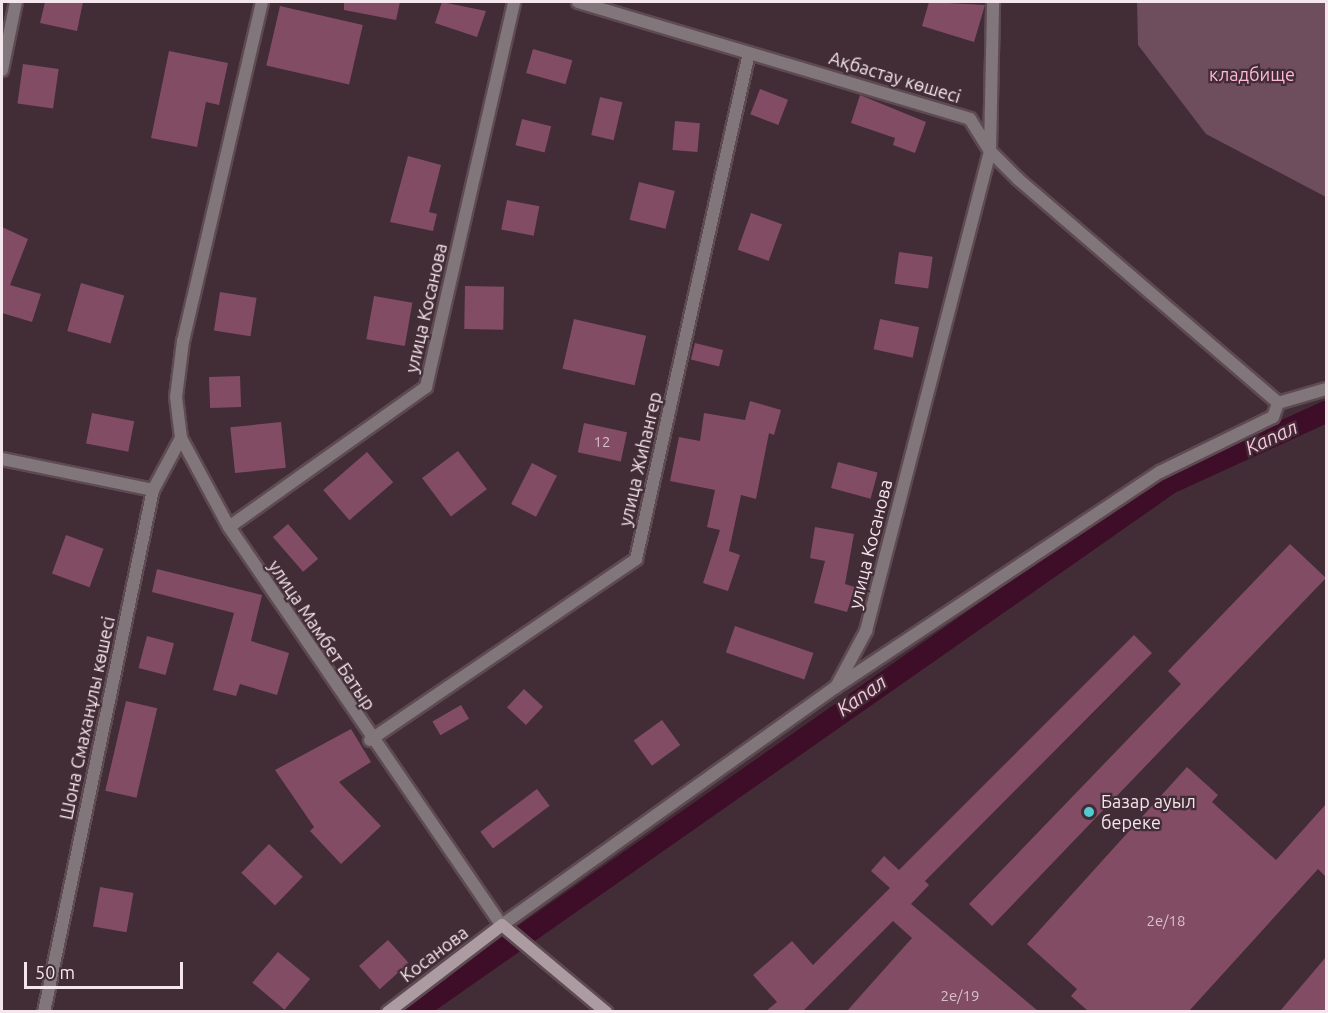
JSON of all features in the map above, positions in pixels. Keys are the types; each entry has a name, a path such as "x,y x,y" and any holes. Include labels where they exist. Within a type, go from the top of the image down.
{"street":[{"path":"2,70 16,2"},
{"name":"улица Мамбет Батыр","path":"262,2 183,341 176,397 181,438 229,527 370,740 502,925"},
{"name":"улица Косанова","path":"229,527 426,387 514,2"},
{"name":"Ақбастау көшесі","path":"578,2 957,112 978,125 990,151 1278,403"},
{"name":"улица Косанова","path":"502,925 836,687 866,631 990,151 993,2"},
{"name":"улица Жиhангер","path":"370,740 636,559 749,53"},
{"path":"836,687 1160,472 1273,417 1278,403 1326,388"},
{"name":"Шона Смаханұлы көшесі","path":"44,1011 153,490 181,438"},
{"path":"2,459 153,490"},
{"path":"502,925 606,1011"},
{"name":"Косанова","path":"388,1011 502,925"}],"green space":[{"name":"кладбище","path":"1137,2 1326,2 1326,197 1206,134 1138,45"}],"building":[{"path":"45,2 83,2 77,31 40,23"},
{"path":"344,2 400,2 396,20 344,10"},
{"path":"442,2 486,11 477,37 435,23"},
{"path":"929,2 985,5 974,42 922,26"},
{"path":"280,6 363,25 349,85 266,65"},
{"path":"533,49 572,60 566,84 526,73"},
{"path":"169,51 228,63 219,105 206,102 197,147 151,138"},
{"path":"23,64 59,69 53,109 17,104"},
{"path":"760,89 788,100 778,125 750,114"},
{"path":"860,95 926,122 915,153 893,145 895,138 851,123"},
{"path":"600,97 622,102 614,140 591,135"},
{"path":"522,119 551,126 545,152 515,145"},
{"path":"675,121 700,123 697,152 672,150"},
{"path":"408,156 441,165 429,212 437,214 433,231 390,222"},
{"path":"639,182 675,191 665,229 630,220"},
{"path":"507,200 539,206 534,236 501,229"},
{"path":"751,213 782,224 769,261 738,250"},
{"path":"2,227 28,239 10,285 41,294 32,322 2,313"},
{"path":"899,252 933,257 928,288 895,284"},
{"path":"81,283 124,295 110,343 67,331"},
{"path":"465,286 504,287 503,330 464,329"},
{"path":"220,292 257,298 250,336 214,331"},
{"path":"374,296 412,303 405,346 366,339"},
{"path":"574,319 646,336 635,385 563,369"},
{"path":"880,319 919,327 913,358 874,349"},
{"path":"695,343 723,350 719,367 691,359"},
{"path":"240,376 241,407 210,408 209,377"},
{"path":"750,401 781,410 774,435 769,433 756,499 741,495 729,551 740,555 728,591 703,583 720,530 707,527 715,490 670,481 679,437 700,441 704,413 745,420"},
{"path":"92,413 134,421 128,452 86,443"},
{"path":"281,422 286,468 235,473 230,427"},
{"path":"584,423 627,432 621,461 578,452"},
{"path":"458,451 487,489 451,516 422,478"},
{"path":"367,452 393,482 349,520 323,490"},
{"path":"838,462 878,473 871,499 831,488"},
{"path":"532,463 557,476 536,517 511,504"},
{"path":"288,524 318,559 303,572 273,537"},
{"path":"815,527 854,534 845,584 855,587 847,612 814,603 825,561 810,558"},
{"path":"66,535 104,549 90,587 52,574"},
{"path":"1290,544 1326,578 992,926 969,904 1181,684 1168,671"},
{"path":"157,569 262,595 251,641 289,653 277,695 240,684 236,696 213,690 234,613 152,592"},
{"path":"735,626 813,653 804,679 726,652"},
{"path":"1134,635 1152,653 925,881 929,885 911,904 1038,1011 847,1011 912,938 893,921 803,1011 766,1011 777,1002 753,975 792,941 813,965 890,888 871,871 884,856 899,870"},
{"path":"147,636 174,643 166,675 138,668"},
{"path":"524,689 543,707 526,725 507,707"},
{"path":"126,701 157,708 136,798 105,791"},
{"path":"461,705 469,719 440,735 432,722"},
{"path":"662,720 680,745 652,766 634,741"},
{"path":"351,729 371,762 339,782 381,826 341,864 310,831 314,827 275,770"},
{"path":"1187,767 1218,795 1212,802 1276,860 1326,804 1326,877 1318,869 1189,1011 1088,1011 1071,996 1077,989 1027,944"},
{"path":"537,789 550,806 493,849 480,832"},
{"path":"269,844 303,877 275,905 241,873"},
{"path":"100,887 133,893 127,932 93,926"},
{"path":"388,940 409,963 380,989 359,966"},
{"path":"278,952 310,979 284,1010 252,983"},
{"path":"1326,957 1326,1011 1280,1011"}],"waterway":[{"name":"Капал","path":"414,1012 1170,483 1326,412"}],"place":[{"name":"Базар ауыл береке","path":"1089,812"}]}
